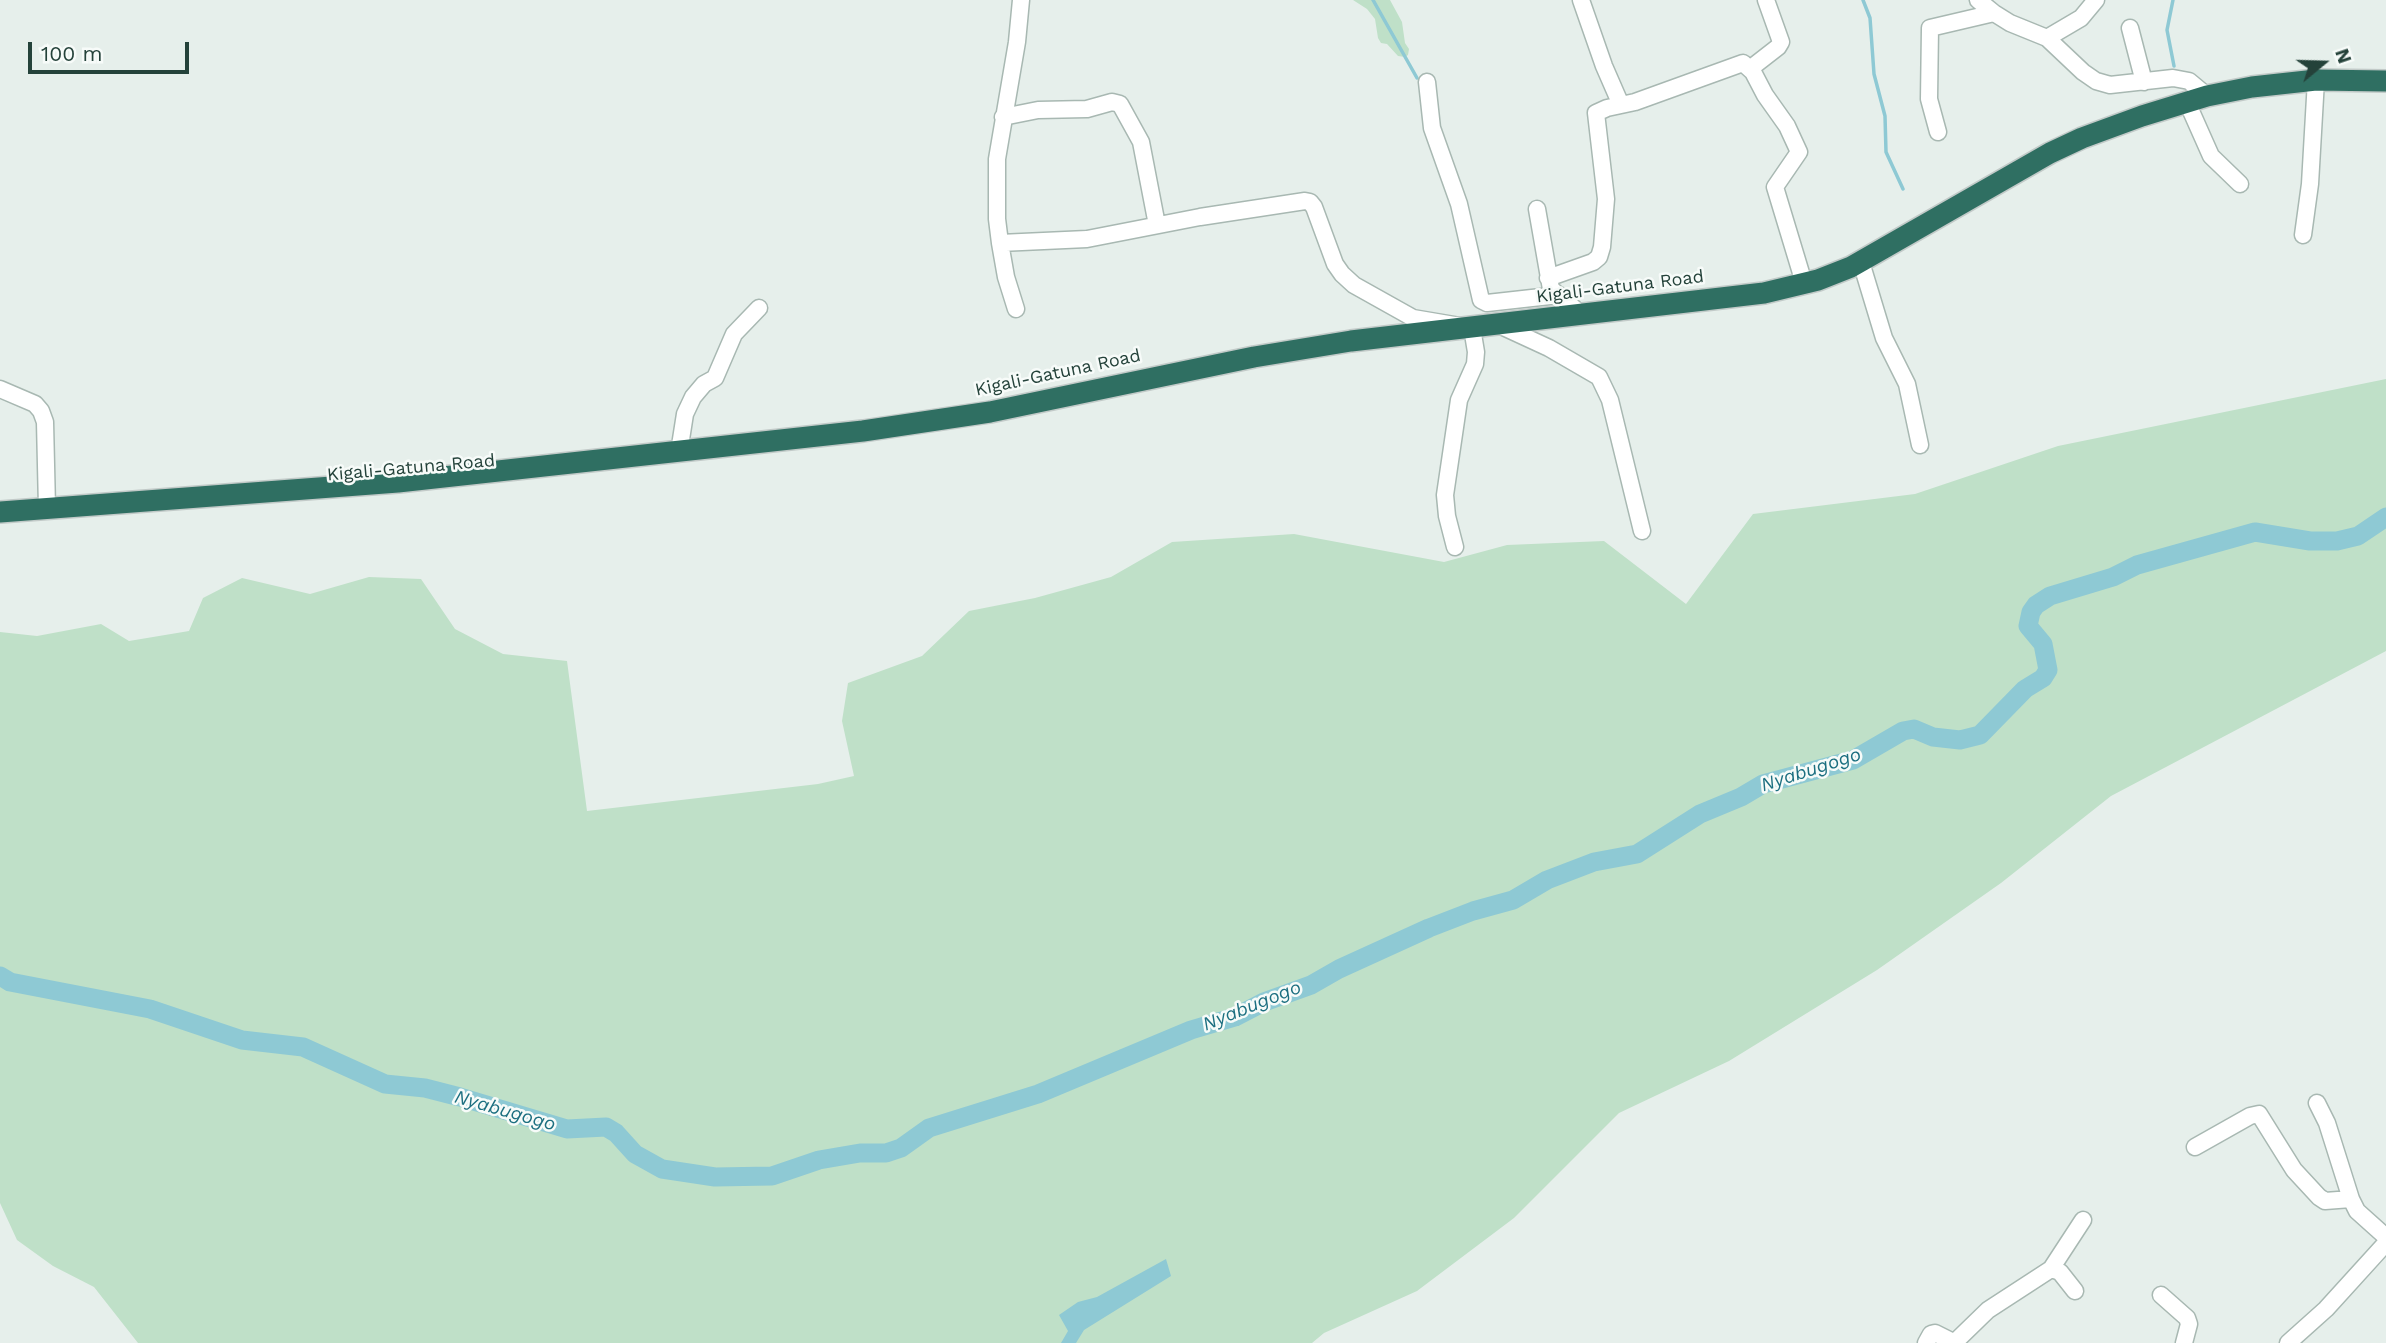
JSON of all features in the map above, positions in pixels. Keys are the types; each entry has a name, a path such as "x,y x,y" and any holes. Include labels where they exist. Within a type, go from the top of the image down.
{"highway":[{"name":"Kigali-Gatuna Road","path":"0,512 398,482 824,436 990,412 1254,357 1351,341 1764,293 1804,283 1861,262 2050,153 2082,138 2197,99 2252,87 2316,80 2386,81"},
{"name":"Kigali-Gatuna Road","path":"0,521 416,492 745,453 824,436"}],"street":[{"path":"1016,309 1006,277 1000,243 996,159 1021,0"},
{"path":"1581,0 1604,66 1621,104"},
{"path":"1751,68 1782,42 1766,0"},
{"path":"1978,0 1994,13 2047,38 2096,81 2110,85 2173,78 2189,81 2197,99 2211,156 2240,184"},
{"path":"2047,38 2081,18 2096,0"},
{"path":"1938,132 1929,99 1930,28 1994,13"},
{"path":"2130,28 2144,82"},
{"path":"1548,278 1593,262 1599,257 1602,247 1606,199 1596,113 1621,104 1635,103 1743,62 1751,68 1765,95 1787,126 1799,152 1775,187 1804,283"},
{"path":"2303,235 2310,184 2316,80"},
{"path":"1427,82 1432,128 1456,194 1481,300 1488,303 1559,295"},
{"path":"1003,117 1025,111 1087,109 1112,102 1119,104 1142,142 1157,225"},
{"path":"1000,243 1087,239 1157,225 1310,202 1314,206 1335,264 1354,285 1413,318 1472,328 1475,364 1459,400 1446,495 1447,516 1455,547"},
{"path":"1537,209 1551,289 1583,315"},
{"path":"1861,262 1884,338 1908,384 1920,445"},
{"path":"679,452 685,414 693,397 704,384 715,378 734,334 759,308"},
{"path":"1497,324 1549,348 1599,377 1610,400 1642,531"},
{"path":"0,389 35,404 41,411 45,422 47,508"},
{"path":"2317,1103 2331,1136 2350,1199 2357,1211 2386,1237"},
{"path":"2195,1147 2250,1116 2259,1114 2294,1170 2319,1197 2333,1201 2350,1199"},
{"path":"1926,1343 1931,1334 1936,1333 1955,1343 1988,1310 2051,1269 2083,1220"},
{"path":"2288,1343 2326,1309 2386,1243"},
{"path":"2051,1269 2060,1272 2075,1292"},
{"path":"2161,1295 2187,1318 2189,1324 2184,1343"}],"green space":[{"path":"1353,0 1390,0 1402,22 1408,55 1398,56 1387,44 1381,43 1375,19 1367,9"},
{"path":"2386,379 2386,651 2111,796 2001,883 1877,970 1729,1061 1619,1113 1514,1218 1417,1291 1324,1333 1312,1343 138,1343 94,1287 53,1266 17,1240 0,1203 0,632 37,636 101,624 129,641 189,631 203,598 242,578 310,594 369,577 421,579 455,629 503,654 567,661 587,811 818,784 854,776 842,721 848,683 922,656 969,611 1035,598 1111,577 1172,542 1294,534 1444,562 1507,545 1604,541 1686,604 1753,514 1915,494 2058,446"}],"water":[{"path":"1166,1259 1171,1276 1084,1330 1076,1343 1061,1343 1068,1331 1059,1315 1078,1302 1097,1297"}],"waterway":[{"path":"1373,0 1417,78"},
{"path":"1863,0 1870,18 1874,74 1885,116 1886,152 1903,189"},
{"path":"2173,0 2167,30 2174,66"},
{"name":"Nyabugogo","path":"0,976 10,982 150,1009 242,1040 303,1047 385,1084 425,1088 567,1129 606,1127 616,1133 635,1154 662,1169 715,1177 772,1176 819,1160 860,1153 886,1153 901,1148 929,1128 1038,1094 1191,1030 1235,1017 1264,1002 1311,985 1339,969 1429,928 1473,911 1513,900 1547,880 1594,862 1637,854 1700,814 1741,797 1763,784 1853,760 1903,731 1914,729 1933,737 1960,740 1980,735 2025,689 2043,678 2048,670 2043,644 2028,626 2031,612 2036,605 2050,596 2113,577 2137,565 2255,532 2310,541 2337,541 2358,536 2386,517"}]}
